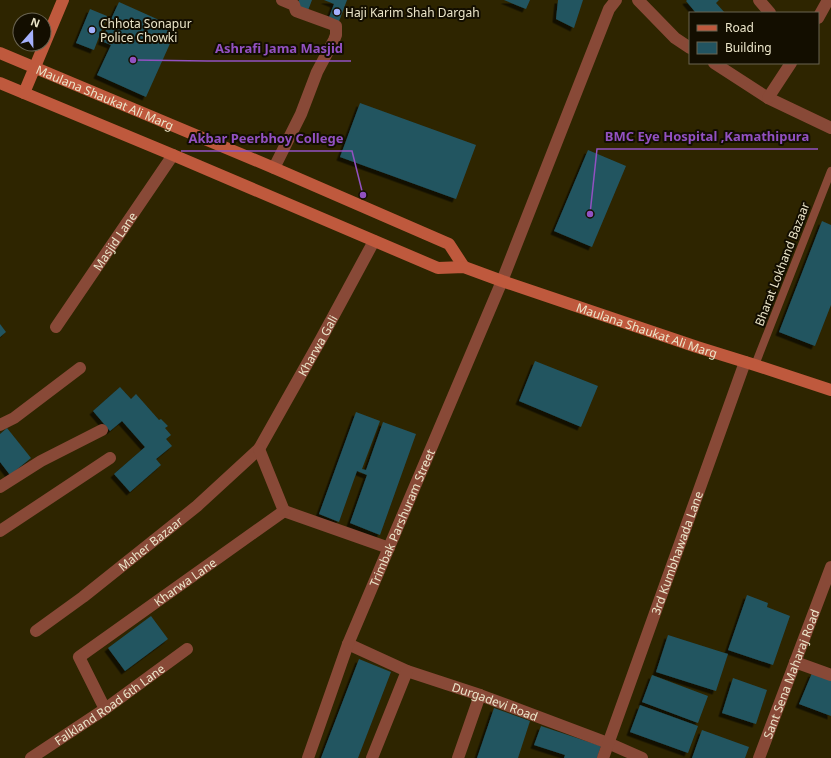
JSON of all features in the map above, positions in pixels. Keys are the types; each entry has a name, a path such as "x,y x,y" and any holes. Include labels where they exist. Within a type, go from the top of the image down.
{"main road":[{"path":"24,93 63,0"},
{"name":"Maulana Shaukat Ali Marg","path":"0,53 274,168 449,244 464,267"},
{"name":"Maulana Shaukat Ali Marg","path":"0,83 438,268 464,267 697,347 831,390"}],"street":[{"path":"274,168 301,114 317,72 336,34 336,26 296,11 294,5 282,0"},
{"name":"Trimbak Parshuram Street","path":"308,758 348,644 502,281 609,9 616,0"},
{"path":"638,0 675,38 689,47"},
{"path":"759,0 769,12"},
{"path":"819,16 827,3"},
{"path":"716,64 768,98 831,128"},
{"path":"768,98 790,64"},
{"name":"Masjid Lane","path":"56,327 173,155"},
{"name":"Kharwa Gali","path":"259,449 374,241"},
{"name":"3rd Kumbhawada Lane","path":"603,758 750,363"},
{"path":"0,425 14,418 80,368"},
{"path":"0,486 42,461 102,430"},
{"path":"259,449 284,511 389,548"},
{"name":"Maher Bazaar","path":"36,631 83,597 197,506 259,449"},
{"path":"0,531 110,458"},
{"name":"Kharwa Lane","path":"106,709 79,657 284,511"},
{"name":"Sant Sena Maharaj Road","path":"759,758 831,567"},
{"name":"Durgadevi Road","path":"348,644 407,671 480,695 608,743 642,758"},
{"name":"Falkland Road 6th Lane","path":"31,758 106,709 187,649"},
{"path":"795,662 831,675"},
{"path":"372,758 407,671"},
{"path":"458,758 480,695"}],"lane":[{"name":"Bharat Lokhand Bazaar","path":"750,363 831,171"}],"building":[{"name":"Haji Karim Shah Dargah","path":"299,0 312,0 307,13 296,9"},
{"name":"Haji Karim Shah Dargah","path":"324,0 347,0 338,24 328,20 334,4"},
{"path":"504,0 530,0 526,9"},
{"path":"558,0 583,0 574,28 556,19"},
{"path":"719,0 716,3 724,12 695,12 686,1"},
{"path":"119,2 177,28 146,97 97,75 111,45 101,41"},
{"name":"Chhota Sonapur Police Chowki","path":"90,9 107,16 94,50 76,43"},
{"path":"360,103 476,145 456,199 340,157"},
{"path":"588,150 626,166 592,247 554,231"},
{"path":"822,221 831,225 831,305 815,346 779,332"},
{"path":"0,324 6,332 0,337"},
{"path":"535,361 598,386 581,427 519,401"},
{"path":"120,387 131,399 136,394 159,420 161,419 168,426 165,428 171,435 166,439 172,446 156,459 161,465 130,492 114,474 145,447 122,421 110,431 93,411"},
{"path":"356,412 380,421 362,469 366,470 383,422 416,434 380,535 350,523 367,475 357,471 339,522 319,514"},
{"path":"7,428 31,458 10,475 0,462 0,434"},
{"path":"747,595 768,603 767,607 790,616 773,665 728,650"},
{"path":"151,616 168,639 125,671 108,648"},
{"path":"668,635 728,654 716,691 656,672"},
{"path":"359,659 391,672 358,758 321,758"},
{"path":"812,673 831,680 831,716 799,704"},
{"path":"652,675 708,696 698,723 642,702"},
{"path":"733,678 767,690 756,724 722,713"},
{"path":"640,705 698,726 688,753 630,732"},
{"path":"494,708 530,721 518,758 477,758"},
{"path":"541,726 601,746 597,758 564,758 565,755 534,745"},
{"path":"702,730 749,747 745,758 692,758"}],"place":[{"name":"Haji Karim Shah Dargah","path":"337,12"},
{"name":"Chhota Sonapur Police Chowki","path":"92,30"},
{"name":"Ashrafi Jama Masjid","path":"133,60"},
{"name":"Akbar Peerbhoy College","path":"363,195"},
{"name":"BMC Eye Hospital ,Kamathipura","path":"590,214"}]}
